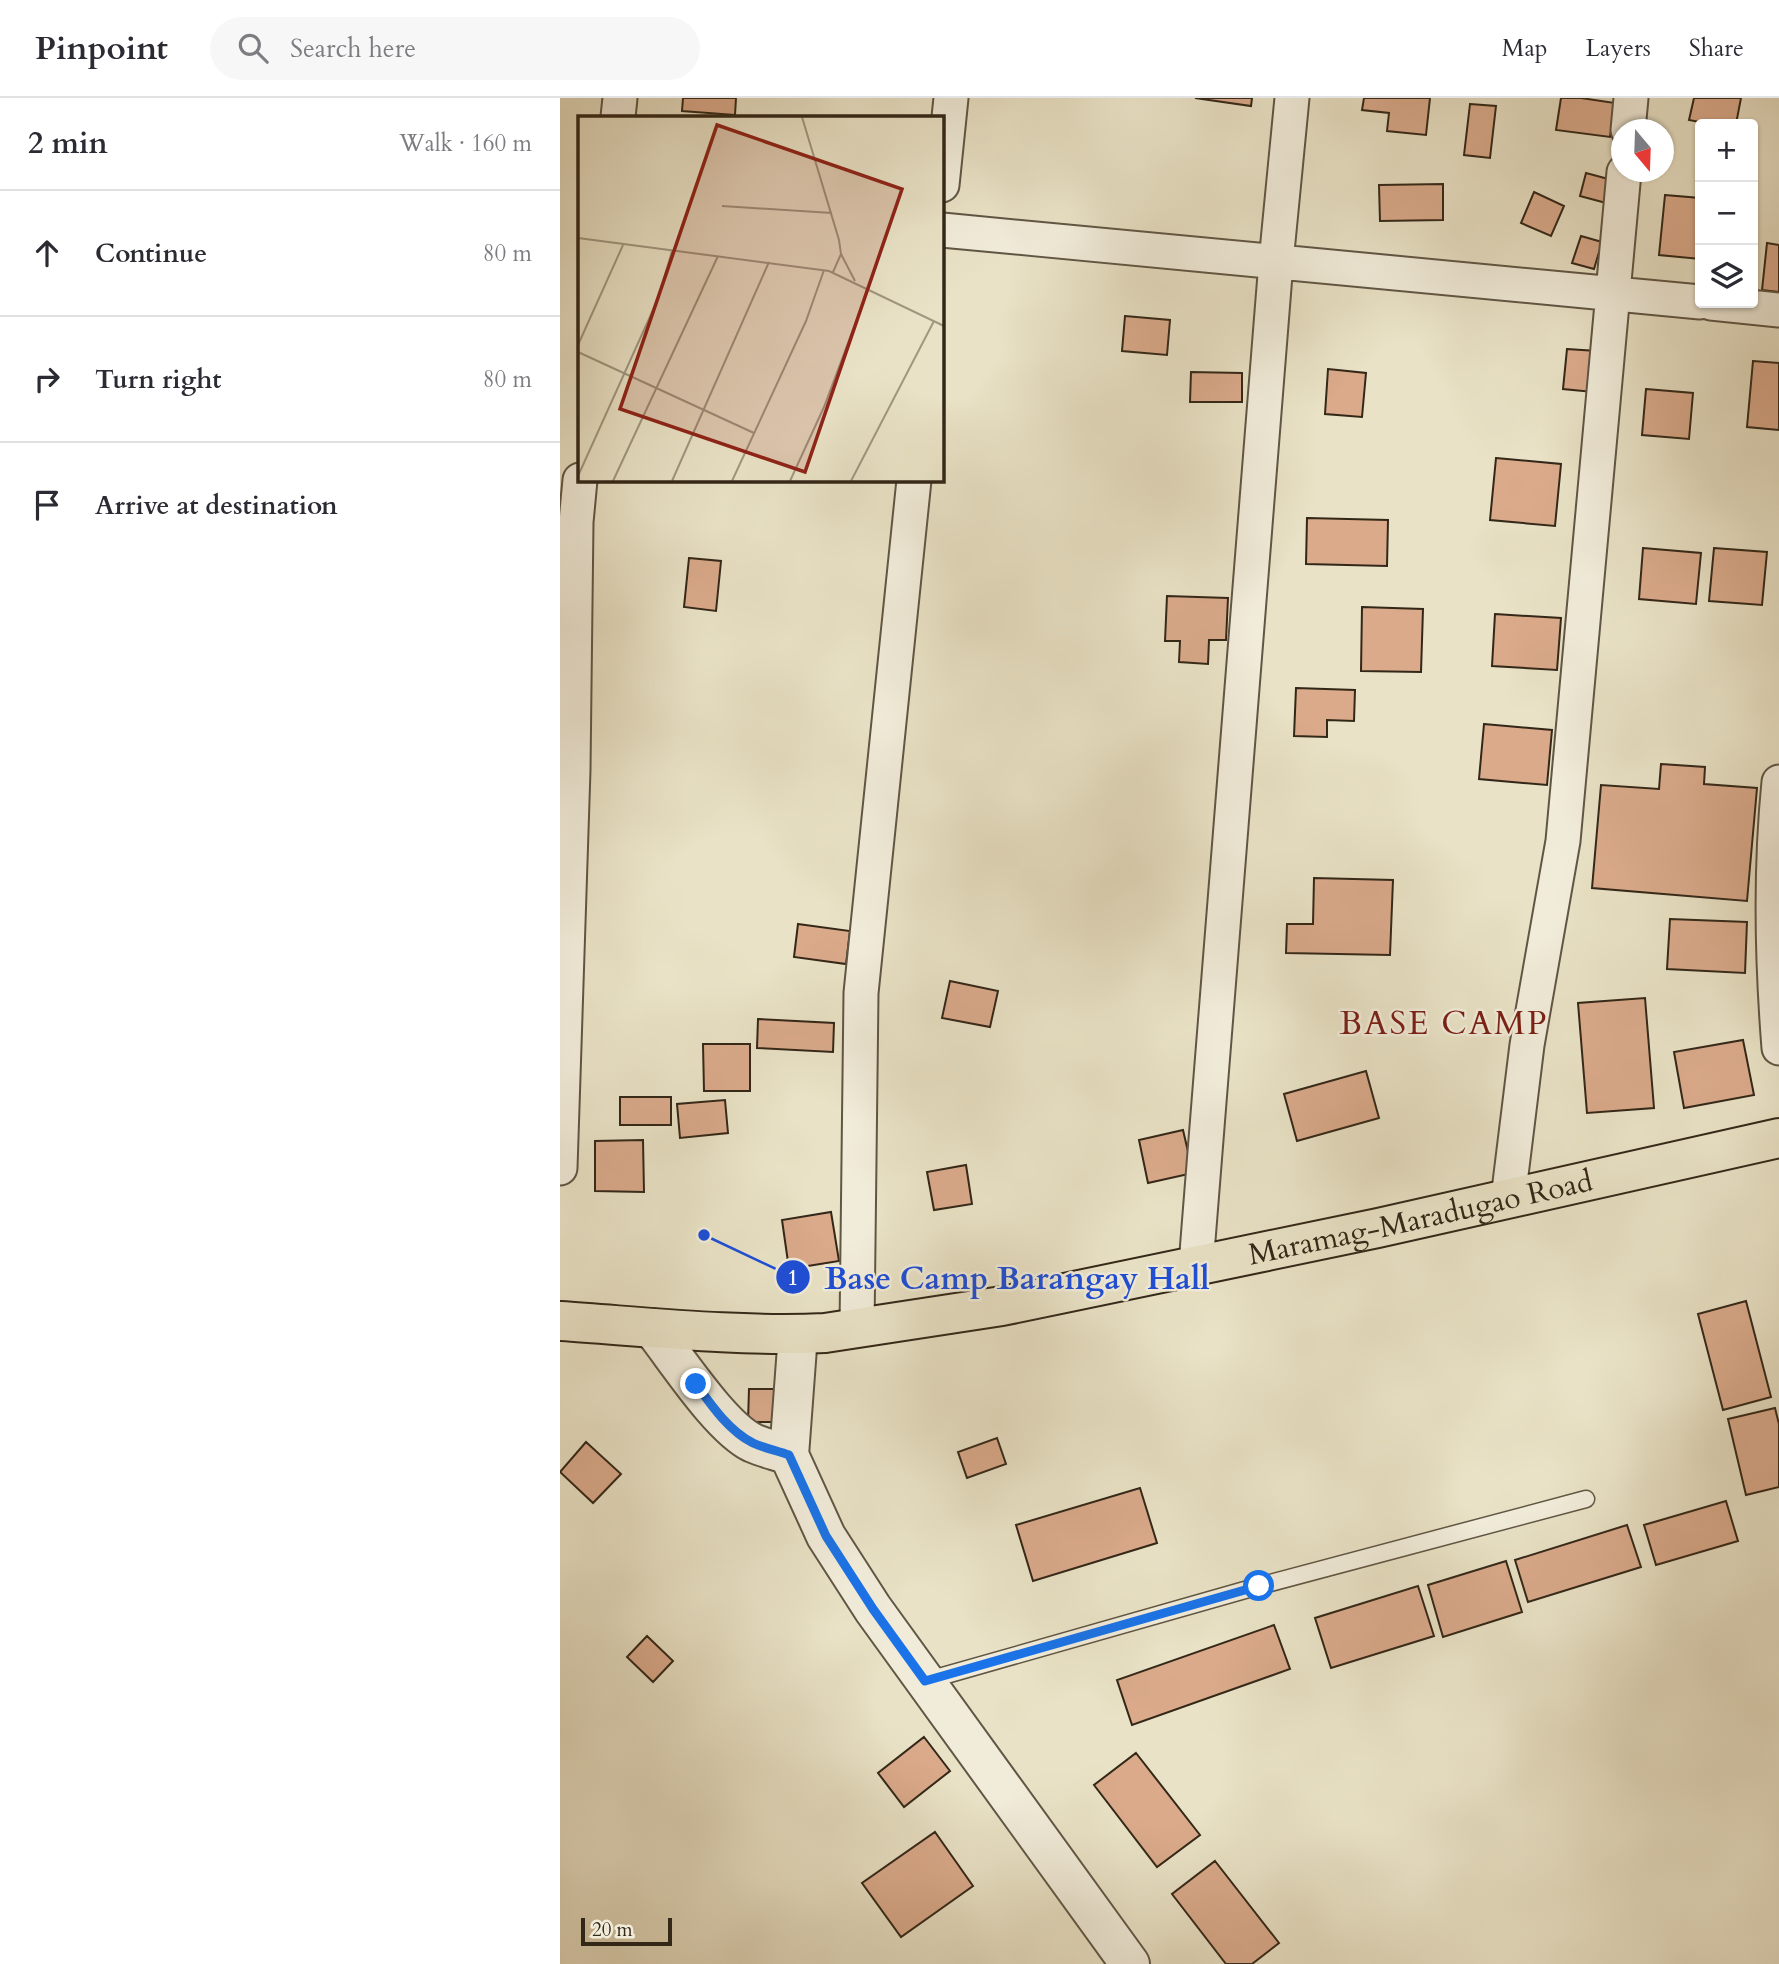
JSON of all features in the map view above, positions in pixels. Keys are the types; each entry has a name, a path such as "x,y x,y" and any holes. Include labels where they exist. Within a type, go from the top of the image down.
{"main road":[{"name":"Maramag-Maradugao Road","path":"560,1321 798,1334 857,1328 1002,1306 1508,1199 1779,1138"}],"street":[{"path":"618,116 620,98"},
{"path":"943,175 951,98"},
{"path":"1196,1265 1276,262 1292,98"},
{"path":"1629,119 1631,98"},
{"path":"1508,1199 1527,1045 1563,841 1623,182"},
{"path":"943,230 1695,301"},
{"path":"1758,308 1779,310"},
{"path":"560,1168 573,770 576,522 580,481"},
{"path":"857,1328 861,993 914,481"},
{"path":"1779,782 1775,822 1773,976 1779,1048"},
{"path":"652,1328 730,1426 752,1442 789,1455"},
{"path":"798,1334 789,1455 826,1536 873,1609 1130,1964"}],"lane":[{"path":"925,1681 1259,1586 1586,1499"}],"building":[{"path":"683,98 736,98 735,115 682,111"},
{"path":"1195,98 1252,98 1251,106"},
{"path":"1364,98 1430,98 1426,135 1387,131 1389,113 1362,110"},
{"path":"1561,98 1615,103 1610,137 1556,130"},
{"path":"1694,98 1741,98 1737,119 1689,120"},
{"path":"1470,104 1496,106 1490,158 1464,155"},
{"path":"1586,173 1611,180 1606,203 1580,196"},
{"path":"1443,184 1443,220 1380,221 1379,185"},
{"path":"1534,192 1564,206 1551,236 1521,223"},
{"path":"1665,195 1695,198 1695,259 1659,255"},
{"path":"1581,236 1602,242 1594,269 1572,263"},
{"path":"1767,243 1779,245 1779,292 1762,290"},
{"path":"1125,316 1170,320 1167,355 1122,351"},
{"path":"1567,349 1597,351 1593,392 1563,389"},
{"path":"1753,361 1779,363 1779,430 1747,427"},
{"path":"1328,369 1366,373 1362,417 1325,414"},
{"path":"1191,372 1242,373 1242,402 1190,402"},
{"path":"1646,389 1693,393 1689,439 1642,435"},
{"path":"1496,458 1561,464 1555,526 1490,520"},
{"path":"1307,518 1388,520 1387,566 1306,564"},
{"path":"1643,548 1701,553 1696,604 1639,599"},
{"path":"1714,548 1767,552 1762,605 1709,601"},
{"path":"689,558 721,561 716,611 684,607"},
{"path":"1167,596 1228,598 1226,640 1209,640 1208,664 1179,662 1180,641 1165,641"},
{"path":"1362,607 1423,609 1421,672 1361,671"},
{"path":"1495,614 1561,618 1557,670 1492,666"},
{"path":"1296,688 1355,690 1354,721 1327,720 1327,737 1294,736"},
{"path":"1484,724 1552,730 1547,785 1479,779"},
{"path":"1661,764 1705,767 1704,784 1757,788 1747,901 1592,888 1601,785 1659,789"},
{"path":"1314,878 1393,880 1390,955 1286,953 1287,924 1313,924"},
{"path":"1670,919 1747,922 1745,973 1667,969"},
{"path":"798,924 850,931 846,964 794,957"},
{"path":"950,981 998,991 990,1027 942,1018"},
{"path":"1645,998 1654,1108 1587,1113 1578,1003"},
{"path":"758,1019 834,1023 833,1052 757,1048"},
{"path":"1743,1040 1754,1095 1684,1108 1674,1052"},
{"path":"703,1044 750,1044 750,1091 704,1091"},
{"path":"1366,1071 1379,1118 1297,1141 1284,1094"},
{"path":"620,1097 671,1097 671,1125 620,1125"},
{"path":"725,1100 728,1133 680,1138 677,1104"},
{"path":"1183,1130 1193,1173 1148,1183 1139,1140"},
{"path":"643,1140 644,1192 595,1191 595,1141"},
{"path":"966,1165 972,1204 934,1210 927,1172"},
{"path":"831,1212 839,1261 789,1269 782,1220"},
{"path":"1746,1301 1771,1397 1723,1410 1698,1314"},
{"path":"749,1389 780,1389 779,1422 748,1422"},
{"path":"1775,1408 1779,1424 1779,1487 1746,1495 1728,1419"},
{"path":"997,1438 1006,1464 967,1478 958,1452"},
{"path":"586,1442 621,1474 593,1503 560,1472"},
{"path":"1140,1488 1157,1543 1033,1581 1016,1525"},
{"path":"1726,1501 1738,1541 1656,1565 1644,1525"},
{"path":"1627,1525 1641,1567 1528,1602 1515,1560"},
{"path":"1506,1561 1522,1612 1443,1637 1428,1585"},
{"path":"1418,1586 1434,1636 1331,1668 1315,1618"},
{"path":"1274,1625 1290,1669 1132,1725 1117,1680"},
{"path":"647,1636 673,1661 653,1682 627,1657"},
{"path":"924,1737 950,1771 904,1807 878,1773"},
{"path":"1136,1753 1200,1835 1157,1867 1094,1785"},
{"path":"935,1832 973,1886 901,1937 862,1883"},
{"path":"1215,1861 1279,1943 1252,1964 1226,1964 1172,1894"}],"place":[{"name":"Base Camp Barangay Hall","path":"704,1235"}],"district":[{"name":"BASE CAMP","path":"1444,1023"}],"route":[{"path":"696,1384 730,1426 752,1442 789,1455 826,1536 873,1609 925,1681 1259,1586"}]}
